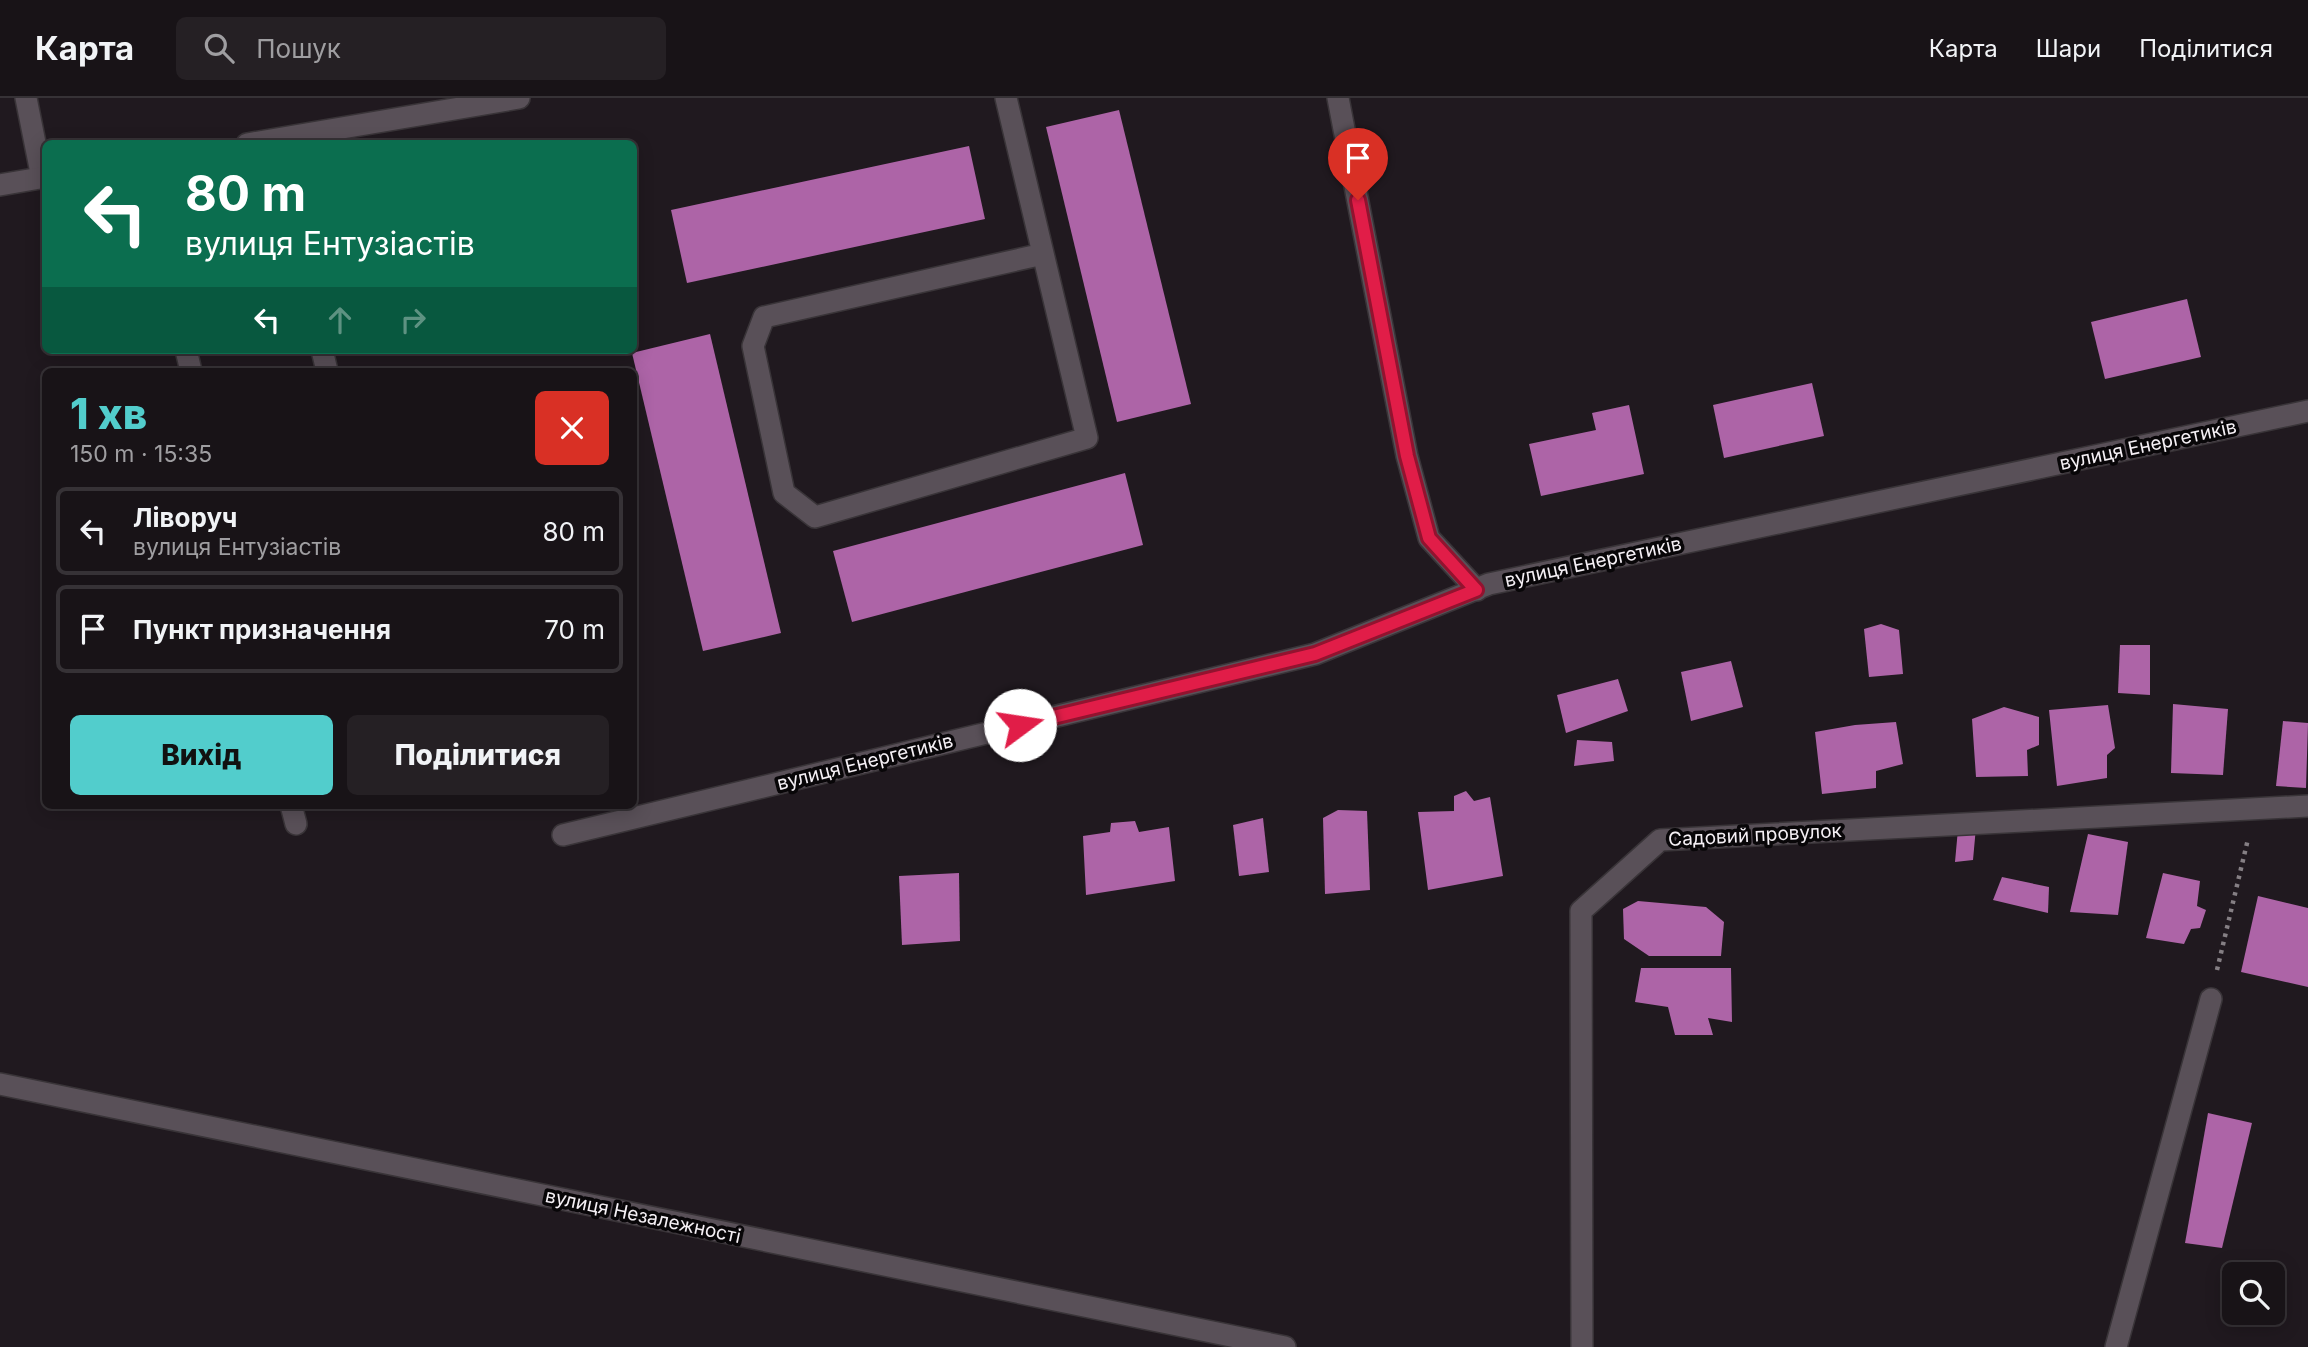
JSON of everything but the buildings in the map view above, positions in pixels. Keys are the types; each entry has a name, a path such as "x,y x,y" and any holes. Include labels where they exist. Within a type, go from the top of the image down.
{"street":[{"path":"26,98 42,168"},
{"path":"283,140 519,98"},
{"path":"1006,98 1087,439 815,517 784,493 753,346 765,317 1043,254"},
{"path":"1338,98 1407,456 1429,538 1476,590"},
{"path":"0,185 42,177"},
{"name":"вулиця Енергетиків","path":"563,835 1315,654 1503,581 2308,411"},
{"name":"Садовий провулок","path":"1582,1347 1581,911 1660,840 2308,806"},
{"path":"2116,1347 2211,999"},
{"name":"вулиця Незалежності","path":"0,1084 1285,1347"}],"path":[{"path":"2211,999 2256,807"}],"route":[{"path":"1020,725 1315,654 1476,590 1429,538 1407,456 1358,200"}]}
